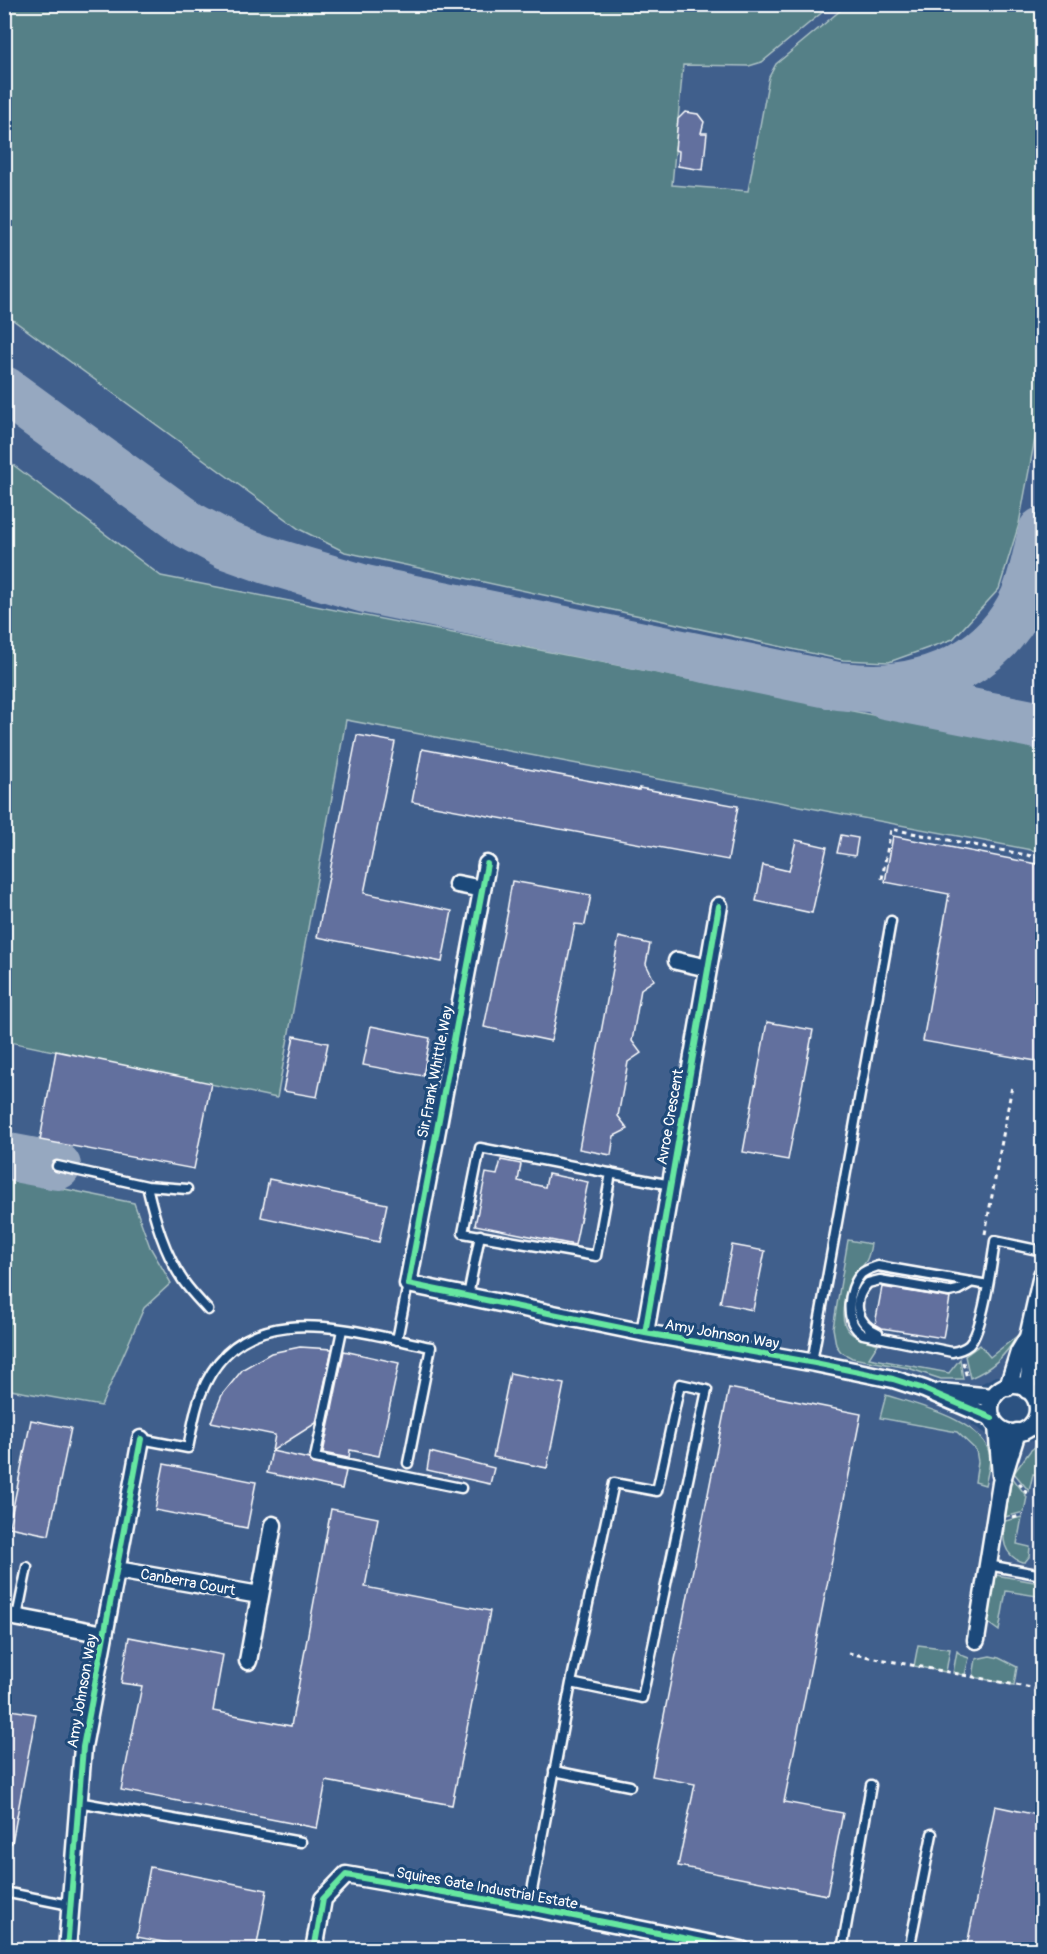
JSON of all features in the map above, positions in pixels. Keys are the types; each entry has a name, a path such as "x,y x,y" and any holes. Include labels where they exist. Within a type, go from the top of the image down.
{"street":[{"name":"Sir Frank Whittle Way","path":"408,1284 487,864"},
{"path":"457,884 482,889"},
{"name":"Avroe Crescent","path":"645,1333 719,906"},
{"path":"677,961 708,968"},
{"path":"1008,1387 1033,1318 1042,1275"},
{"name":"Amy Johnson Way","path":"408,1284 645,1333 812,1362 893,1379 924,1389 994,1422"},
{"path":"994,1422 1010,1432 1017,1432 1039,1421 1034,1394 1037,1353 1033,1318"},
{"path":"1001,1483 990,1406 993,1397 999,1390 1008,1387 1018,1387 1034,1394"},
{"name":"Amy Johnson Way","path":"924,1389 993,1397"},
{"path":"976,1641 1001,1483 1017,1432"},
{"name":"Amy Johnson Way","path":"67,1950 83,1747 141,1439"},
{"path":"248,1661 273,1525"},
{"name":"Canberra Court","path":"117,1570 259,1595"},
{"name":"Amy Johnson Way","path":"10,1616 104,1634"},
{"name":"Squires Gate Industrial Estate","path":"314,1950 324,1899 346,1875 528,1907 742,1950"}],"lane":[{"path":"812,1362 891,921"},
{"path":"611,1173 596,1256 463,1233 480,1148 611,1173 671,1185"},
{"path":"57,1166 147,1186 187,1189"},
{"path":"147,1186 168,1256 183,1281 208,1311"},
{"path":"468,1296 480,1235"},
{"path":"988,1285 878,1266 863,1272 855,1282 850,1303 850,1321 863,1334 952,1352 961,1350 970,1344 975,1335 988,1285 995,1241 1042,1251"},
{"path":"892,1340 869,1329 860,1318 859,1302 868,1283 880,1280 949,1292 972,1282"},
{"path":"397,1340 408,1284"},
{"path":"141,1439 188,1448 198,1403 211,1373 226,1355 260,1332 280,1326 302,1325 431,1347 408,1463"},
{"path":"342,1330 315,1458 461,1488"},
{"path":"528,1907 571,1683 614,1483 657,1491 680,1384 706,1390 642,1698 571,1683"},
{"path":"988,1565 1042,1575"},
{"path":"10,1616 27,1567"},
{"path":"554,1771 630,1786"},
{"path":"842,1950 872,1785"},
{"path":"78,1802 301,1842"},
{"path":"909,1950 932,1834"},
{"path":"4,1893 70,1905"}],"path":[{"path":"882,879 891,829 1042,858"},
{"path":"984,1239 1012,1086"},
{"path":"961,1350 971,1395"},
{"path":"848,1653 1042,1690"}],"shaded area":[{"path":"5,5 1042,5 1042,1380 996,1376 978,1385 965,1408 972,1425 993,1438 1032,1441 1042,1439 1042,1949 5,1950"}],"green space":[{"path":"5,5 831,5 762,62 749,66 683,65 672,185 748,191 769,77 776,64 847,5 1042,5 1042,401 1019,524 999,589 953,639 889,662 843,660 345,552 299,529 5,314"},
{"path":"4,458 161,576 1042,748 1042,852 346,720 277,1098 5,1041"},
{"path":"5,1177 134,1203 150,1247 171,1283 144,1308 101,1406 5,1389"},
{"path":"848,1240 871,1244 866,1262 848,1286 843,1314 846,1327 850,1332 861,1339 878,1344 869,1358 949,1373 960,1359 963,1379 941,1379 908,1368 852,1358 841,1352 836,1345 833,1328"},
{"path":"1017,1336 997,1361 970,1378 965,1356 980,1345 990,1357"},
{"path":"886,1395 947,1416 976,1433 986,1444 990,1457 985,1485 975,1482 978,1462 976,1450 957,1432 880,1418"},
{"path":"1042,1441 1042,1476 1033,1474 1029,1491 1014,1473 1030,1451"},
{"path":"1012,1477 1027,1497 1024,1512 1005,1517"},
{"path":"1022,1517 1017,1544 1030,1547 1029,1557 1025,1562 1016,1559 1007,1551 1004,1540 1005,1521"},
{"path":"996,1575 1040,1583 1037,1596 1006,1591 999,1631 988,1623"},
{"path":"918,1645 950,1649 946,1672 914,1666"},
{"path":"957,1651 969,1658 965,1675 953,1673"},
{"path":"990,1656 1017,1667 1014,1685 973,1677 976,1659"}],"building":[{"path":"685,112 698,114 704,122 701,133 707,133 703,170 678,166 679,151 675,150 678,119"},
{"path":"357,735 395,742 364,893 452,911 442,962 317,937"},
{"path":"422,749 639,790 639,788 738,806 728,860 412,802"},
{"path":"841,835 858,838 855,856 837,853"},
{"path":"893,836 1042,865 1042,1062 923,1041 949,894 885,882"},
{"path":"796,840 827,847 812,913 756,901 763,865 789,871"},
{"path":"512,881 591,895 585,925 575,924 551,1041 484,1027"},
{"path":"619,937 650,944 646,964 654,980 641,989 632,1041 641,1053 628,1062 618,1116 628,1129 614,1136 611,1155 579,1149"},
{"path":"767,1022 813,1030 788,1160 743,1152"},
{"path":"371,1026 430,1038 423,1076 363,1065"},
{"path":"294,1036 328,1043 317,1097 283,1091"},
{"path":"56,1051 211,1083 194,1169 40,1140"},
{"path":"501,1160 521,1164 518,1181 545,1187 548,1174 588,1182 575,1245 475,1225 486,1173 497,1175"},
{"path":"269,1179 387,1204 379,1242 261,1217"},
{"path":"732,1245 765,1251 753,1310 720,1303"},
{"path":"882,1287 950,1298 943,1338 882,1328 875,1324"},
{"path":"300,1347 332,1349 316,1423 272,1451 275,1435 211,1422 222,1395 243,1369 271,1353"},
{"path":"344,1351 399,1363 379,1456 350,1450 349,1458 323,1453"},
{"path":"510,1373 564,1384 547,1468 493,1457"},
{"path":"729,1388 861,1414 784,1802 843,1813 827,1895 678,1866 695,1784 652,1776"},
{"path":"31,1420 71,1428 49,1535 9,1527"},
{"path":"272,1451 309,1459 314,1464 346,1471 342,1489 267,1473"},
{"path":"430,1452 494,1468 490,1484 427,1470"},
{"path":"164,1464 256,1482 247,1528 155,1510"},
{"path":"331,1509 378,1518 365,1587 490,1611 452,1805 326,1781 317,1828 121,1790 142,1686 121,1683 129,1637 223,1655 213,1711 291,1726"},
{"path":"4,1709 36,1714 12,1843 4,1843"},
{"path":"995,1806 1042,1816 1042,1950 966,1950"},
{"path":"150,1867 267,1890 256,1950 168,1950 169,1943 137,1937"}],"taxiway":[{"path":"4,390 189,525 228,546 267,560 365,589 838,686 875,688 921,682 963,665 982,652 998,637 1024,598 1042,531"},
{"path":"885,695 1042,726"},
{"path":"4,1156 57,1166"}],"cycle path":[{"path":"487,864 408,1284 645,1333 893,1379 924,1389 992,1418"},
{"path":"645,1333 719,906"},
{"path":"67,1950 83,1747 141,1439"},
{"path":"314,1950 323,1899 346,1875 529,1907 742,1950"}]}
